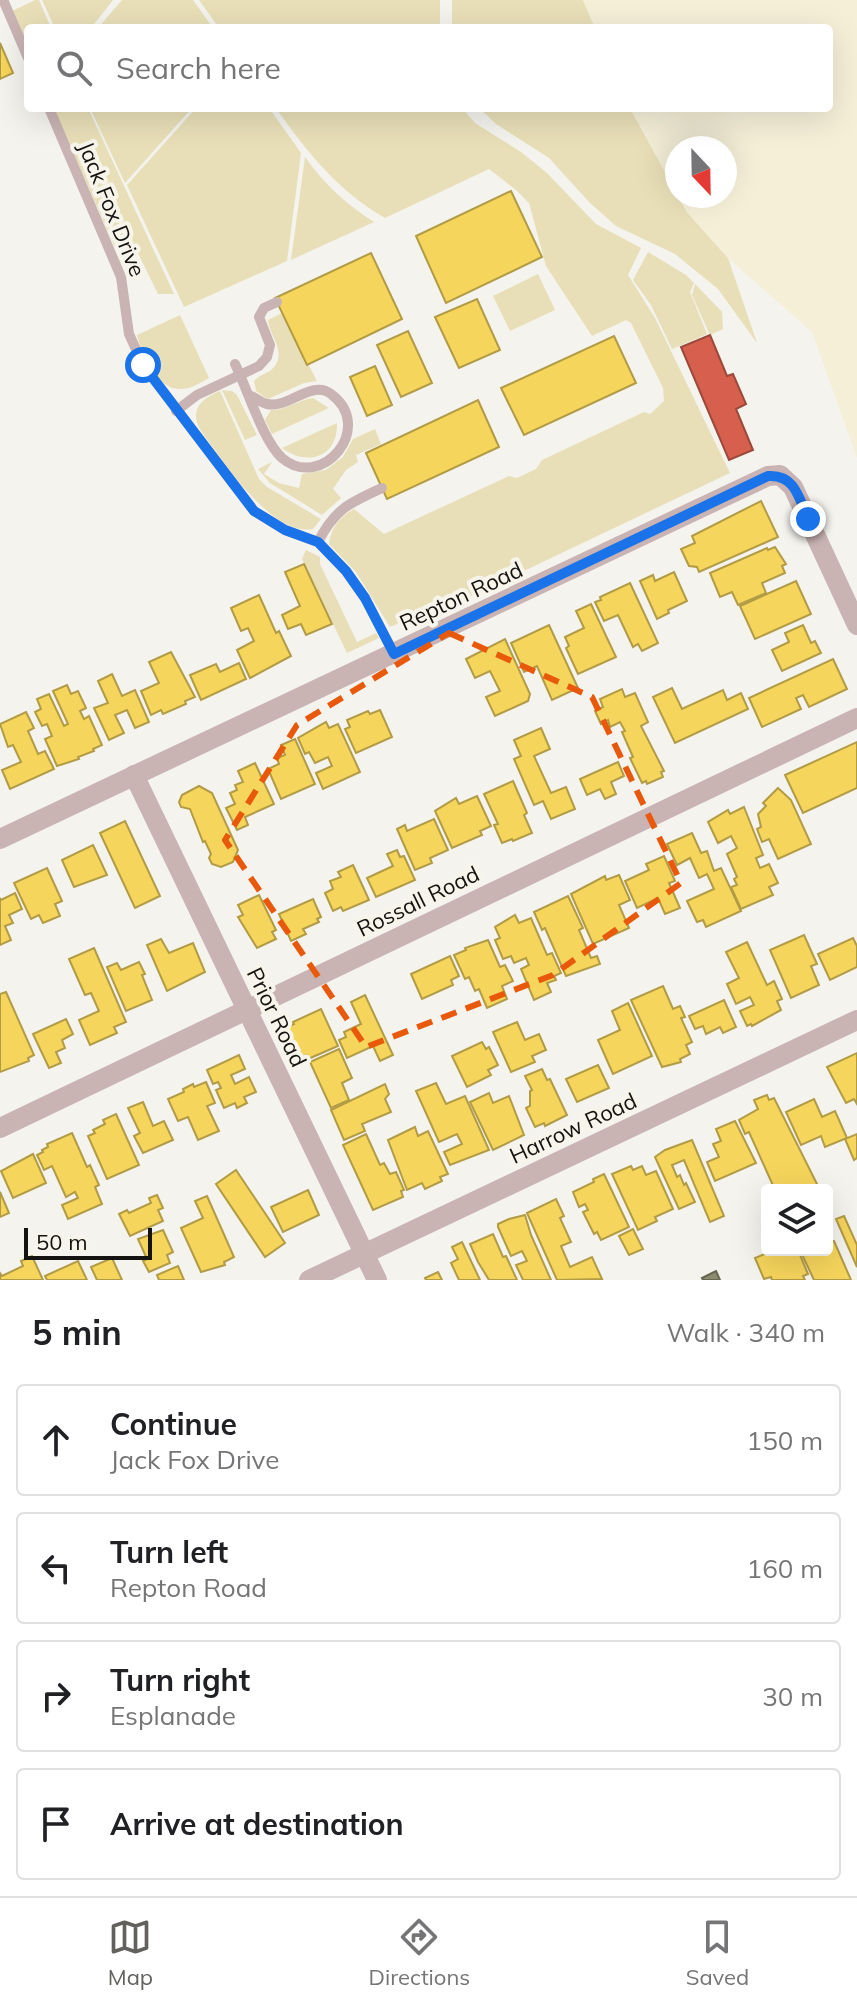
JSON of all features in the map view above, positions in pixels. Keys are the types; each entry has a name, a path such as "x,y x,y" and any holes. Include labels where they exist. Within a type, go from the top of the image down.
{"street":[{"name":"Repton Road","path":"0,839 768,476 780,475 793,487 857,625"},
{"name":"Rossall Road","path":"0,1128 857,718"},
{"name":"Prior Road","path":"134,775 377,1280"},
{"name":"Harrow Road","path":"309,1280 857,1020"}],"lane":[{"path":"4,2 24,49"},
{"name":"Jack Fox Drive","path":"51,112 121,277 129,334 143,365 254,511 285,530 318,542 346,571 365,598 394,654"},
{"path":"176,411 197,395 259,366 267,357 270,345 259,317 264,308 277,302"},
{"path":"235,364 270,442 280,456 294,466 316,466 330,460 343,447 348,434 347,417 340,402 329,392 317,389 278,404 267,404 251,396"},
{"path":"318,542 328,522 346,504 382,488"}],"highlighted area":[{"path":"449,633 592,697 681,883 553,975 366,1047 225,840 297,725"}],"shaded area":[{"path":"39,0 49,24 24,24 24,40 12,11"},
{"path":"42,0 113,0 94,24 53,24"},
{"path":"122,0 193,0 210,24 101,24"},
{"path":"199,0 440,0 440,24 216,24"},
{"path":"452,0 583,0 593,24 452,24"},
{"path":"56,112 90,112 174,294 158,294 135,247 116,250"},
{"path":"92,112 188,112 125,183"},
{"path":"192,112 272,112 301,153 287,261 184,307 127,185"},
{"path":"279,112 465,112 475,123 521,152 547,173 596,224 641,248 628,275 655,318 730,473 412,624 409,619 390,627 356,572 329,544 334,528 344,515 354,509 384,534 509,476 517,478 536,469 542,460 644,412 650,414 664,401 663,388 631,323 626,320 592,336 546,266 529,203 489,169 385,218 338,183 299,140"},
{"path":"483,112 632,112 665,172 665,208 685,208 728,258 757,343 718,289 675,254 616,226 549,158 496,124"},
{"path":"305,157 336,193 374,222 291,260"},
{"path":"648,252 694,283 690,292 707,334 672,349 651,305 633,280"},
{"path":"538,274 555,310 510,331 493,296"},
{"path":"695,284 722,312 723,329 710,335 692,295"},
{"path":"282,313 317,381 304,383 268,399 256,391 254,381 276,364 277,346 268,320"},
{"path":"180,315 209,378 183,389 171,387 157,377 146,360 137,335"},
{"path":"222,390 237,395 257,435 245,440"},
{"path":"220,391 259,479 321,519 313,529 297,528 265,509 235,477 201,431 196,417 198,406"},
{"path":"313,398 329,408 272,434 265,420 271,410"},
{"path":"337,423 332,444 320,455 302,457 282,448"},
{"path":"375,429 381,444 356,455 358,462 346,470 333,489 341,498 322,515 270,483 258,469 272,462 264,474 279,483 299,488 302,474 326,470 343,457 353,439"},
{"path":"306,550 320,557 320,564 357,642 376,633 379,638 347,653 302,559"}],"sand":[{"path":"583,0 857,0 857,458 812,332 728,258 685,208 737,208 737,136 665,136 665,172 632,112 833,112 833,24 593,24"}],"building: Homes":[{"path":"0,43 13,73 0,79"},
{"path":"511,191 542,257 446,303 416,236"},
{"path":"371,253 402,319 307,365 275,298"},
{"path":"477,299 500,350 459,368 435,317"},
{"path":"408,331 432,383 401,397 377,345"},
{"path":"614,336 636,383 524,435 501,388"},
{"path":"375,366 392,405 367,416 350,377"},
{"path":"478,400 499,447 387,499 366,453"},
{"path":"761,501 778,537 699,572 697,567 689,566 681,549 695,543 692,536"},
{"path":"775,547 786,564 782,566 785,573 762,583 766,593 738,605 732,592 720,597 710,573"},
{"path":"304,564 332,624 306,635 301,624 288,629 282,615 300,606 285,572"},
{"path":"674,572 687,601 657,619 640,581 653,575 655,581"},
{"path":"796,581 811,614 755,639 740,606"},
{"path":"630,583 658,643 642,651 638,644 633,647 618,615 604,621 595,602"},
{"path":"259,595 276,633 279,631 291,656 250,678 237,650 254,641 248,628 241,631 231,608"},
{"path":"591,604 616,657 578,674 566,648 569,646 565,637 584,628 576,611"},
{"path":"549,625 578,688 552,700 537,666 524,672 511,643"},
{"path":"803,625 811,643 815,641 821,653 782,671 772,650 789,642 785,633"},
{"path":"505,639 530,694 528,701 495,716 486,697 500,691 490,671 475,678 466,659"},
{"path":"171,652 195,697 163,714 161,710 151,715 141,691 159,683 149,662"},
{"path":"833,659 847,689 809,707 803,695 796,698 801,709 762,727 749,698"},
{"path":"239,663 246,679 201,700 190,675 216,664 220,672"},
{"path":"112,674 122,696 135,690 149,722 135,728 127,710 115,715 124,733 109,740 94,708 108,703 98,681"},
{"path":"67,685 71,694 78,691 86,708 80,711 84,719 89,716 102,745 79,759 57,766 45,739 52,736 47,724 42,726 35,712 41,709 37,699 49,694 64,726 68,724 53,691"},
{"path":"672,688 682,709 723,690 727,700 741,693 748,709 675,743 653,697"},
{"path":"622,689 625,697 635,693 648,722 641,726 664,771 661,772 663,777 647,784 646,781 642,783 630,758 633,757 620,722 610,727 608,720 601,724 595,711 603,707 600,699"},
{"path":"380,710 392,737 356,753 345,729 350,727 347,720 368,711 370,714"},
{"path":"26,712 34,728 28,731 38,754 45,751 54,769 10,789 2,770 21,762 13,745 8,747 0,724"},
{"path":"326,722 329,728 338,724 360,772 323,789 316,773 332,766 328,757 315,763 309,752 305,754 298,738"},
{"path":"541,728 550,749 534,756 551,793 566,787 575,809 551,819 543,801 534,805 514,759 521,756 514,740"},
{"path":"295,739 315,784 281,799 268,769 279,764 277,758 285,755 281,745"},
{"path":"857,742 857,788 803,813 785,775"},
{"path":"618,762 624,776 611,782 616,794 605,799 600,789 587,795 580,779"},
{"path":"255,763 274,804 245,817 248,825 237,830 226,808 235,804 230,793 237,790 235,785 243,782 238,771"},
{"path":"513,781 532,833 502,843 494,825 498,824 484,794"},
{"path":"199,786 212,793 238,850 233,862 221,867 212,864 211,854 190,809 181,807 179,802 182,795"},
{"path":"778,788 791,800 811,844 778,859 769,839 762,842 757,829 761,827 758,814 766,806 763,803"},
{"path":"477,796 491,826 480,831 482,835 452,848 435,811 456,798 459,804"},
{"path":"744,807 763,855 756,858 760,868 769,864 778,883 769,887 773,895 741,909 731,887 737,885 734,879 737,877 727,854 737,848 731,836 718,843 708,822 728,810 730,814"},
{"path":"434,819 448,850 430,858 432,863 415,870 397,829 405,825 407,831"},
{"path":"125,821 160,896 135,908 100,833"},
{"path":"692,833 701,853 707,851 714,871 721,868 741,911 706,927 703,920 697,922 687,901 714,889 707,874 699,878 690,858 677,865 667,844"},
{"path":"93,845 107,875 74,887 62,860"},
{"path":"397,850 400,857 404,856 415,880 376,897 367,878 393,866 387,854"},
{"path":"664,856 675,881 669,883 680,908 665,914 658,898 637,908 625,881 649,870 646,864"},
{"path":"353,865 369,900 343,911 341,907 333,911 325,893 333,889 330,881 341,877 338,872"},
{"path":"47,868 62,901 55,904 60,916 43,923 39,915 31,919 14,883"},
{"path":"619,875 630,900 619,905 629,928 593,944 571,894 605,876 606,880"},
{"path":"15,893 22,909 9,915 13,923 5,926 11,940 0,945 0,898"},
{"path":"259,895 276,930 272,932 276,939 257,948 238,917 243,915 238,905"},
{"path":"568,896 583,928 579,930 591,958 597,956 600,964 566,976 545,928 542,930 534,912"},
{"path":"313,899 321,917 317,919 319,922 303,929 306,934 291,941 279,914"},
{"path":"515,915 519,923 531,918 547,955 552,953 561,973 554,976 556,980 547,983 551,992 534,1000 521,969 529,965 526,958 514,963 511,956 503,959 495,940 500,938 495,927"},
{"path":"804,935 817,964 811,966 819,985 791,998 770,950"},
{"path":"853,938 857,946 857,967 830,980 818,954"},
{"path":"161,939 169,953 193,943 205,972 167,991 147,945"},
{"path":"488,940 500,967 505,965 513,981 502,986 507,999 487,1008 479,989 475,991 469,977 465,979 454,955"},
{"path":"747,942 767,985 774,981 782,999 777,1001 781,1010 752,1026 747,1026 740,1011 754,1005 750,997 736,1004 727,984 739,978 726,952"},
{"path":"94,948 126,1022 114,1027 117,1033 90,1045 79,1020 99,1011 91,993 85,995 69,959"},
{"path":"450,956 459,976 451,980 453,985 422,999 411,974"},
{"path":"139,962 152,1000 126,1011 107,967 117,963 121,970"},
{"path":"663,986 673,1009 680,1006 685,1017 681,1018 692,1042 686,1045 690,1054 680,1059 681,1062 662,1067 631,1000"},
{"path":"6,992 34,1055 28,1058 29,1061 0,1072 0,994"},
{"path":"365,995 393,1055 380,1061 373,1046 347,1058 339,1040 346,1037 344,1032 361,1024 351,1002"},
{"path":"724,1000 736,1027 723,1033 720,1027 706,1034 703,1026 695,1029 689,1016"},
{"path":"628,1003 652,1056 613,1074 598,1040 620,1030 612,1011"},
{"path":"321,1009 338,1046 308,1059 307,1055 299,1058 286,1028"},
{"path":"66,1019 73,1034 62,1040 65,1048 56,1052 61,1063 49,1068 33,1034"},
{"path":"517,1022 525,1040 539,1034 546,1050 532,1056 535,1062 511,1072 493,1032"},
{"path":"482,1042 486,1049 489,1047 498,1065 488,1070 491,1075 467,1087 452,1056"},
{"path":"339,1049 352,1078 342,1083 349,1100 331,1108 310,1062"},
{"path":"857,1053 857,1104 854,1099 846,1103 827,1067"},
{"path":"239,1055 245,1069 231,1075 235,1084 249,1077 256,1092 244,1097 247,1103 237,1108 235,1103 224,1108 216,1090 221,1088 218,1082 213,1084 207,1070"},
{"path":"598,1065 609,1088 577,1102 566,1079"},
{"path":"542,1069 567,1115 545,1126 544,1123 535,1127 526,1108 530,1106 532,1090 525,1076"},
{"path":"206,1082 215,1103 207,1106 219,1131 198,1140 188,1117 178,1121 168,1099 193,1084 194,1087"},
{"path":"436,1083 446,1104 465,1096 489,1150 450,1165 444,1152 462,1144 457,1134 439,1142 416,1091"},
{"path":"385,1084 389,1094 385,1099 391,1112 362,1124 365,1131 344,1140 331,1110"},
{"path":"489,1093 493,1103 509,1096 524,1135 493,1150 470,1102"},
{"path":"767,1095 769,1100 774,1098 817,1184 772,1184 749,1132 745,1134 739,1120 758,1109 754,1100"},
{"path":"814,1099 822,1117 835,1111 847,1138 825,1147 821,1136 801,1145 786,1112"},
{"path":"143,1102 153,1126 164,1121 173,1140 143,1153 134,1136 140,1133 128,1108"},
{"path":"116,1114 139,1165 107,1179 88,1136 105,1124 103,1120"},
{"path":"735,1121 756,1163 715,1181 707,1162 719,1157 713,1144 721,1141 716,1129"},
{"path":"415,1127 418,1136 428,1131 448,1174 440,1177 442,1181 425,1189 422,1183 407,1190 388,1140"},
{"path":"72,1133 99,1185 95,1187 102,1204 68,1219 62,1205 78,1198 75,1192 66,1197 52,1166 44,1170 37,1155 48,1147 47,1144"},
{"path":"366,1134 380,1165 384,1163 390,1174 396,1172 404,1190 401,1191 403,1197 373,1210 343,1145"},
{"path":"857,1134 857,1158 854,1160 845,1139"},
{"path":"692,1140 724,1216 710,1222 684,1160 672,1165 695,1202 679,1209 655,1157"},
{"path":"33,1154 46,1183 13,1198 1,1171"},
{"path":"631,1166 633,1170 642,1166 646,1175 656,1171 673,1209 655,1217 657,1221 638,1230 612,1174"},
{"path":"236,1170 285,1243 265,1257 216,1184"},
{"path":"604,1174 629,1227 601,1240 597,1232 594,1234 583,1212 588,1210 585,1204 579,1207 573,1192"},
{"path":"308,1190 319,1215 283,1232 271,1207"},
{"path":"0,1192 9,1213 0,1217"},
{"path":"157,1195 163,1208 158,1210 163,1221 130,1236 119,1214 151,1203 149,1198"},
{"path":"207,1196 234,1257 224,1262 225,1265 201,1272 181,1228 203,1218 195,1201"},
{"path":"556,1199 564,1216 560,1218 571,1242 561,1246 570,1267 592,1257 602,1279 557,1280 527,1213"},
{"path":"525,1215 551,1280 523,1280 516,1265 527,1261 522,1251 511,1256 498,1227 498,1224 509,1219"},
{"path":"844,1216 857,1245 857,1267 836,1219"},
{"path":"633,1229 643,1249 629,1255 619,1236"},
{"path":"163,1230 173,1252 167,1255 170,1263 149,1272 138,1239"},
{"path":"493,1234 517,1280 489,1280 478,1262 470,1244"},
{"path":"833,1241 851,1280 814,1280 803,1256 833,1256"},
{"path":"462,1242 480,1280 459,1280 451,1263 458,1259 452,1247"},
{"path":"32,1256 43,1280 0,1280 0,1273 2,1276 23,1266 21,1261"},
{"path":"800,1256 808,1274 803,1276 805,1280 764,1279 755,1258"},
{"path":"112,1258 122,1280 97,1280 91,1267"},
{"path":"78,1261 87,1280 47,1280 45,1276"},
{"path":"178,1266 184,1280 159,1280 157,1275"},
{"path":"438,1272 442,1280 426,1280 425,1278"}],"building: Shops":[{"path":"710,335 727,376 733,374 746,404 736,409 753,450 729,460 681,347"}],"building: Industry":[{"path":"716,1271 720,1280 703,1280 702,1278"}],"route":[{"path":"143,365 254,511 285,530 318,542 346,571 365,598 394,654 768,476 786,478 808,519"}]}
